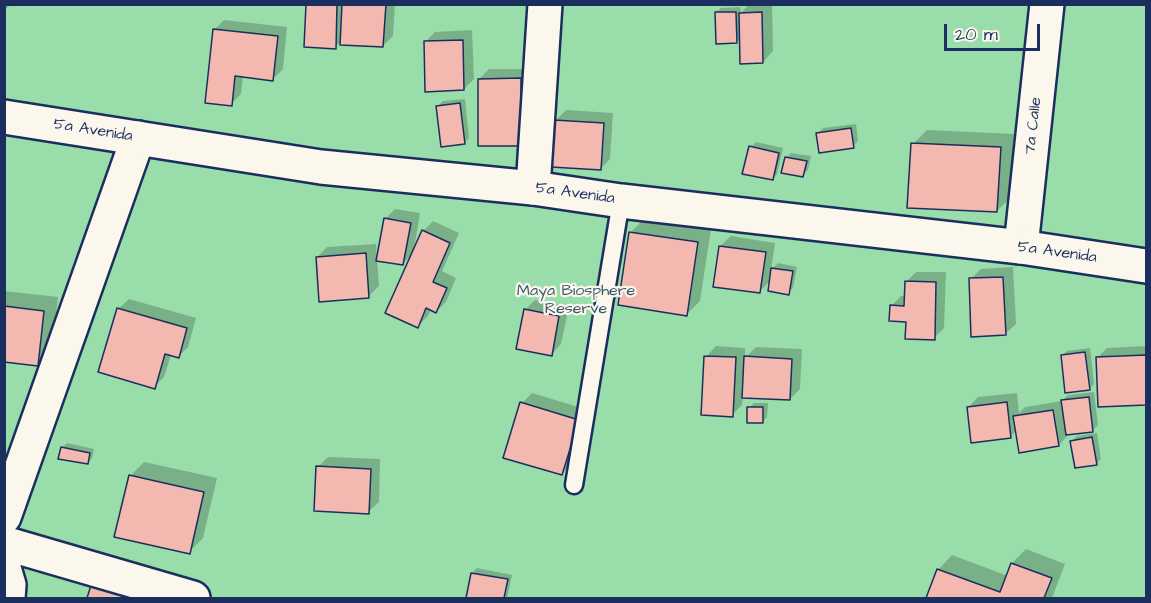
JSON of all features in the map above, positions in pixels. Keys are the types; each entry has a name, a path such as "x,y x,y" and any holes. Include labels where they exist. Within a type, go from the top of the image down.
{"street":[{"path":"533,188 545,4"},
{"name":"7a Calle","path":"1021,247 1047,4"},
{"name":"5a Avenida","path":"4,117 321,167 533,188 621,201 1021,247 1146,266"},
{"path":"4,517 138,138"},
{"path":"4,543 193,598"},
{"path":"4,568 9,585 8,598"}],"lane":[{"path":"574,485 621,201"}],"green space":[{"name":"Maya Biosphere Reserve","path":"4,5 1146,5 1146,598 5,598"}],"building":[{"path":"306,4 337,4 336,49 304,47"},
{"path":"342,4 386,4 383,47 340,45"},
{"path":"715,12 736,12 737,43 716,44"},
{"path":"762,12 763,63 740,64 739,13"},
{"path":"213,29 278,36 273,81 235,76 232,106 205,103"},
{"path":"463,40 464,90 425,92 424,41"},
{"path":"521,78 521,146 478,146 478,79"},
{"path":"460,103 465,144 441,147 436,106"},
{"path":"554,120 604,123 601,170 551,167"},
{"path":"851,128 854,148 819,153 816,133"},
{"path":"911,143 1001,147 997,212 907,208"},
{"path":"749,146 779,153 773,180 742,174"},
{"path":"785,157 807,161 803,177 781,173"},
{"path":"384,218 411,223 403,265 376,261"},
{"path":"422,230 450,243 433,282 447,288 436,313 426,308 418,328 385,313"},
{"path":"629,232 698,242 687,316 618,305"},
{"path":"719,246 766,252 760,293 713,287"},
{"path":"366,253 369,298 319,302 316,257"},
{"path":"771,268 793,271 789,295 768,291"},
{"path":"1003,277 1006,335 971,337 969,278"},
{"path":"905,281 936,282 935,340 905,339 906,322 889,321 890,305 904,306"},
{"path":"4,306 44,311 38,366 4,362"},
{"path":"117,308 187,328 179,358 165,354 155,389 98,372"},
{"path":"524,309 559,316 552,356 516,349"},
{"path":"1085,352 1090,390 1065,393 1061,355"},
{"path":"1146,355 1146,405 1098,407 1096,357"},
{"path":"704,356 736,357 733,417 701,415"},
{"path":"744,356 792,359 790,400 742,398"},
{"path":"1089,397 1093,432 1066,435 1061,400"},
{"path":"520,402 579,420 562,475 503,458"},
{"path":"1007,402 1011,438 971,443 967,407"},
{"path":"747,407 763,407 763,423 747,423"},
{"path":"1053,410 1059,446 1019,453 1013,416"},
{"path":"1092,437 1097,465 1075,468 1070,441"},
{"path":"61,447 90,453 88,464 58,459"},
{"path":"316,466 371,469 369,514 314,511"},
{"path":"129,475 204,492 190,554 114,537"},
{"path":"1011,563 1052,578 1044,598 926,598 937,569 1000,592"},
{"path":"471,573 508,579 504,598 466,598"},
{"path":"92,582 131,594 130,598 87,598"}]}
